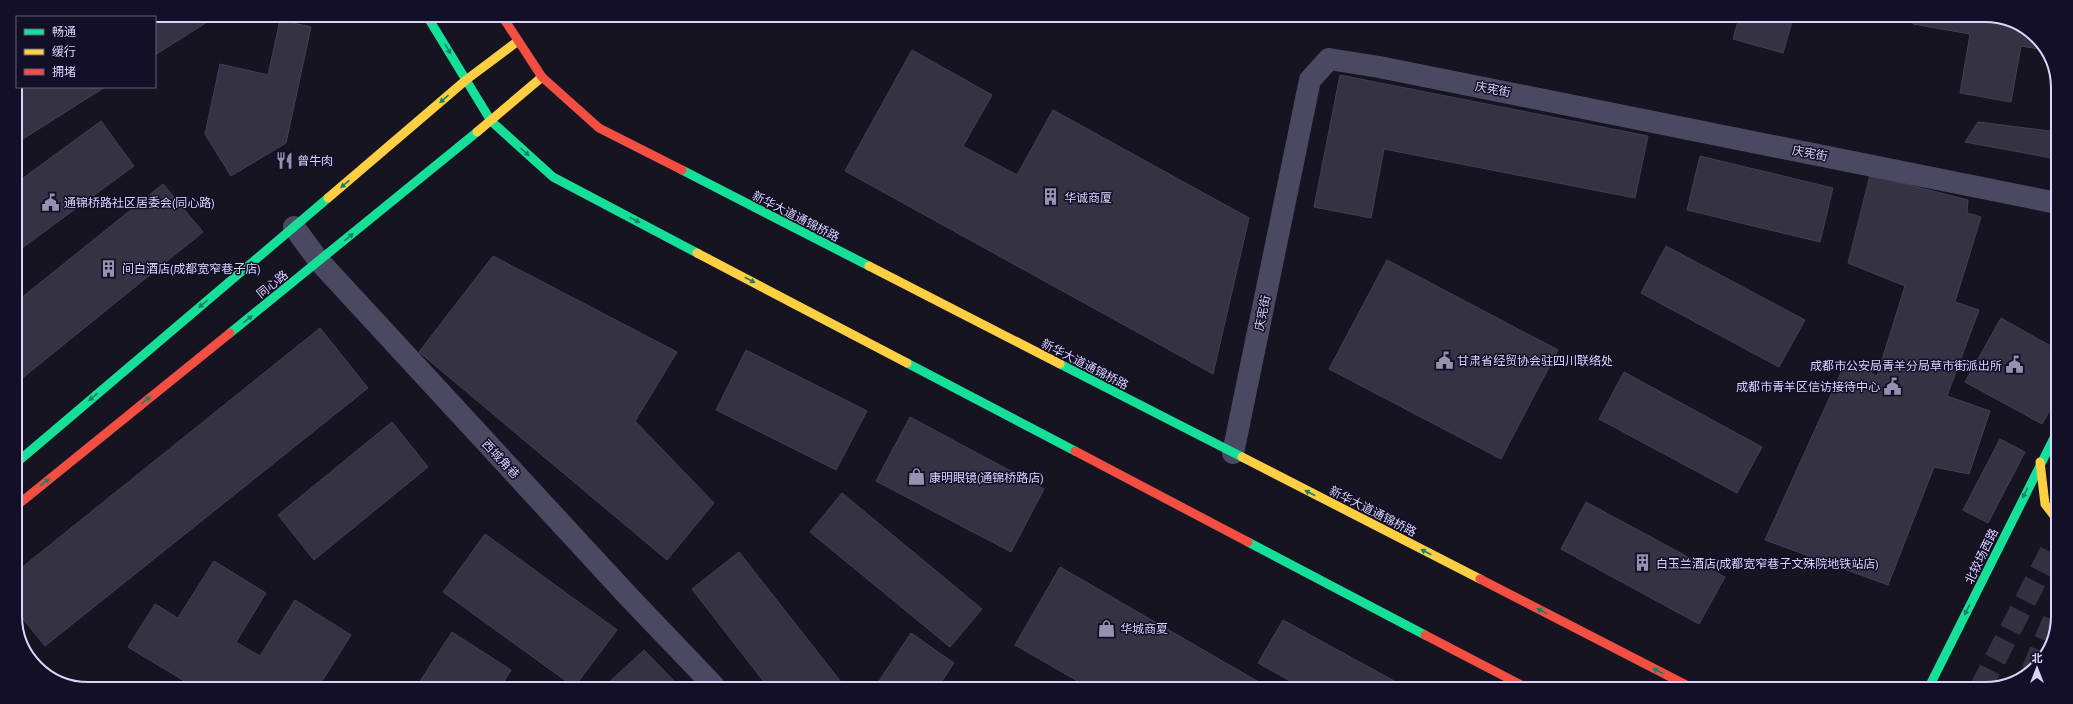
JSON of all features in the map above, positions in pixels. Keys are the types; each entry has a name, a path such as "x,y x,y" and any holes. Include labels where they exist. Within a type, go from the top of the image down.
{"main road":[{"path":"431,22 491,121 553,177 1516,682"},
{"name":"新华大道通锦桥路","path":"506,22 542,77 599,128 1680,682"},
{"path":"22,458 466,80 518,40"},
{"name":"同心路","path":"22,501 491,121 542,77"},
{"name":"北较场西路","path":"1931,682 2040,462 2051,443"},
{"path":"2040,462 2045,504 2051,512"}],"street":[{"name":"庆宪街","path":"1233,453 1310,80 1329,59 1387,68 2051,202"},
{"name":"西城角巷","path":"294,227 319,261 623,590 710,682"}],"building":[{"path":"156,22 207,22 156,54"},
{"path":"280,22 289,22 311,27 286,143 231,176 205,134 220,64 268,75"},
{"path":"1738,22 1792,22 1783,53 1733,39"},
{"path":"1913,22 1994,23 2014,29 2032,41 2038,49 2021,46 2011,102 1960,93 1970,34 1913,24"},
{"name":"华诚商厦","path":"912,50 992,95 963,146 1017,175 1053,110 1249,218 1213,374 845,171"},
{"path":"1340,75 1648,136 1635,198 1384,149 1371,218 1314,207"},
{"path":"22,88 103,88 22,140"},
{"path":"101,121 134,166 22,248 22,179"},
{"path":"1978,122 2051,131 2051,158 1965,142"},
{"path":"1700,156 1833,188 1820,242 1687,210"},
{"name":"成都市青羊区信访接待中心","path":"1870,175 1968,200 1967,213 1981,217 1955,302 1979,310 1947,396 1990,411 1969,474 1934,467 1888,585 1765,540 1843,368 1856,365 1877,376 1905,286 1848,263"},
{"name":"间白酒店(成都宽窄巷子店)","path":"163,184 203,232 22,378 22,297"},
{"path":"1666,246 1805,320 1779,367 1641,293"},
{"path":"493,256 677,352 635,421 714,503 667,560 419,352"},
{"name":"甘肃省经贸协会驻四川联络处","path":"1387,260 1558,350 1501,459 1329,369"},
{"name":"成都市公安局青羊分局草市街派出所","path":"2001,318 2051,346 2051,409 2042,424 1965,382"},
{"path":"320,328 368,388 45,646 22,618 22,567"},
{"path":"746,350 867,411 836,470 716,410"},
{"path":"1624,372 1762,447 1737,493 1599,419"},
{"path":"910,417 1044,489 1011,552 876,481"},
{"path":"392,422 428,467 314,560 278,515"},
{"path":"2000,439 2025,452 1988,523 1963,510"},
{"path":"842,493 982,609 950,647 810,532"},
{"name":"白玉兰酒店(成都宽窄巷子文殊院地铁站店)","path":"1586,502 1725,577 1699,624 1561,549"},
{"path":"485,534 617,630 578,682 567,682 443,592"},
{"path":"739,552 841,682 764,682 692,589"},
{"path":"214,561 266,593 236,642 260,656 295,600 351,635 322,682 186,682 128,647 155,604 178,618"},
{"path":"1060,567 1259,682 1079,682 1015,645"},
{"path":"1283,620 1396,682 1292,682 1258,663"},
{"path":"452,632 511,670 504,682 420,682"},
{"path":"911,633 954,663 941,682 878,682"},
{"path":"644,650 675,682 609,682"}],"tunnel":[{"path":"1984,682 2051,551"},
{"path":"2042,648 2048,633"}],"traffic: fast":[{"path":"431,22 491,121 553,177 697,253"},
{"path":"230,333 477,132"},
{"path":"682,170 869,266"},
{"path":"22,458 328,198"},
{"path":"907,363 1075,451"},
{"path":"1060,364 1242,457"},
{"path":"1932,682 2051,444"},
{"path":"1248,542 1425,635"}],"traffic: slow":[{"path":"328,198 466,80 518,41"},
{"path":"477,132 542,77"},
{"path":"697,253 907,363"},
{"path":"869,266 1060,364"},
{"path":"1242,457 1480,579"},
{"path":"2040,462 2045,504 2051,512"}],"traffic: jam":[{"path":"506,22 542,77 599,128 682,170"},
{"path":"22,501 230,333"},
{"path":"1075,451 1248,542"},
{"path":"1480,579 1680,682"},
{"path":"1425,635 1515,682"}],"place":[{"name":"曾牛肉","path":"284,160"},
{"name":"华诚商厦","path":"1051,197"},
{"name":"通锦桥路社区居委会(同心路)","path":"51,202"},
{"name":"间白酒店(成都宽窄巷子店)","path":"109,268"},
{"name":"甘肃省经贸协会驻四川联络处","path":"1444,360"},
{"name":"成都市公安局青羊分局草市街派出所","path":"2015,365"},
{"name":"成都市青羊区信访接待中心","path":"1893,386"},
{"name":"康明眼镜(通锦桥路店)","path":"916,477"},
{"name":"白玉兰酒店(成都宽窄巷子文殊院地铁站店)","path":"1643,563"},
{"name":"华城商夏","path":"1107,628"}]}
